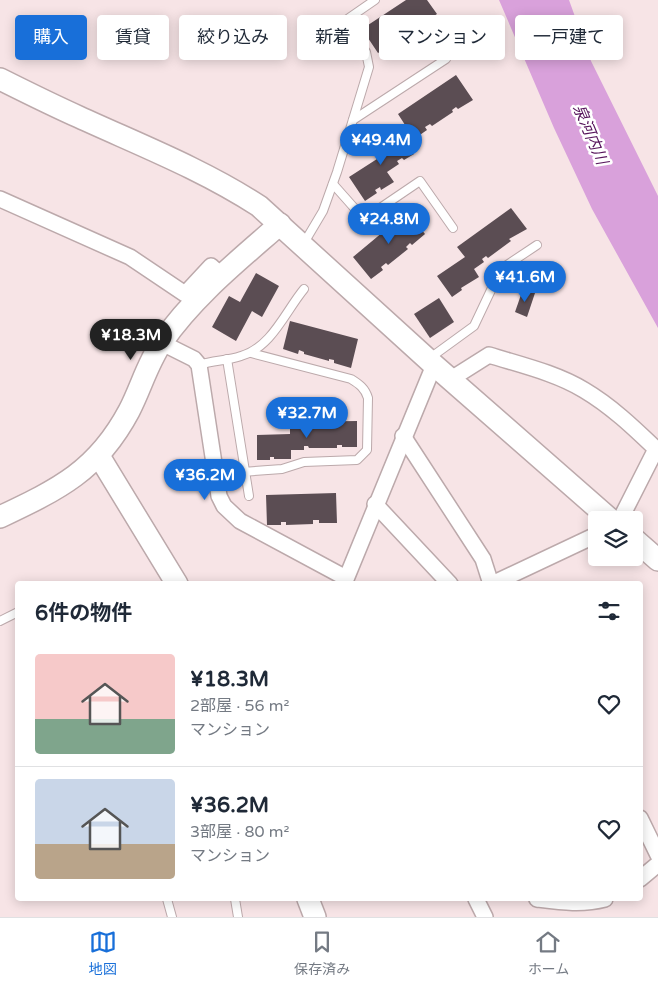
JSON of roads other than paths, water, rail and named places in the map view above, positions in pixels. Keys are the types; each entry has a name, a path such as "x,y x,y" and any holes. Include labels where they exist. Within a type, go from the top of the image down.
{"street":[{"path":"0,79 77,117 180,162 230,187 259,206 431,362 601,511"},
{"path":"0,199 130,257 185,294 211,266 221,276"},
{"path":"0,517 36,500 75,476 99,456 116,434 146,371 162,343 187,311 221,276 280,224"},
{"path":"162,343 194,359 199,365 215,474 219,496 224,506 240,521 345,581 431,362"},
{"path":"451,379 489,355 545,373 583,389 621,416 656,449 625,511"},
{"path":"403,436 483,559 491,581"},
{"path":"99,456 174,581"},
{"path":"375,504 447,581"},
{"path":"498,581 588,540"},
{"path":"643,547 658,560"},
{"path":"643,824 658,855"},
{"path":"643,876 658,864"},
{"path":"309,901 315,917"},
{"path":"477,901 485,917"},
{"path":"552,901 566,903 597,901"}],"lane":[{"path":"303,245 323,212 369,67 369,59 346,20 375,0"},
{"path":"353,120 444,60"},
{"path":"333,184 364,219 420,181 453,228"},
{"path":"431,362 474,326 501,269 537,246"},
{"path":"199,365 216,359 227,359 251,353 262,346 304,289"},
{"path":"215,474 282,469 304,462 357,460 367,450 368,398 366,390 359,384 351,379 251,353"},
{"path":"227,359 249,496"},
{"path":"0,621 15,614"},
{"path":"168,901 172,917"},
{"path":"235,901 238,917"}],"water":[{"path":"499,0 569,0 574,15 515,15 515,37"},
{"name":"泉河内川","path":"525,60 591,60 658,196 658,328 592,209"}]}
